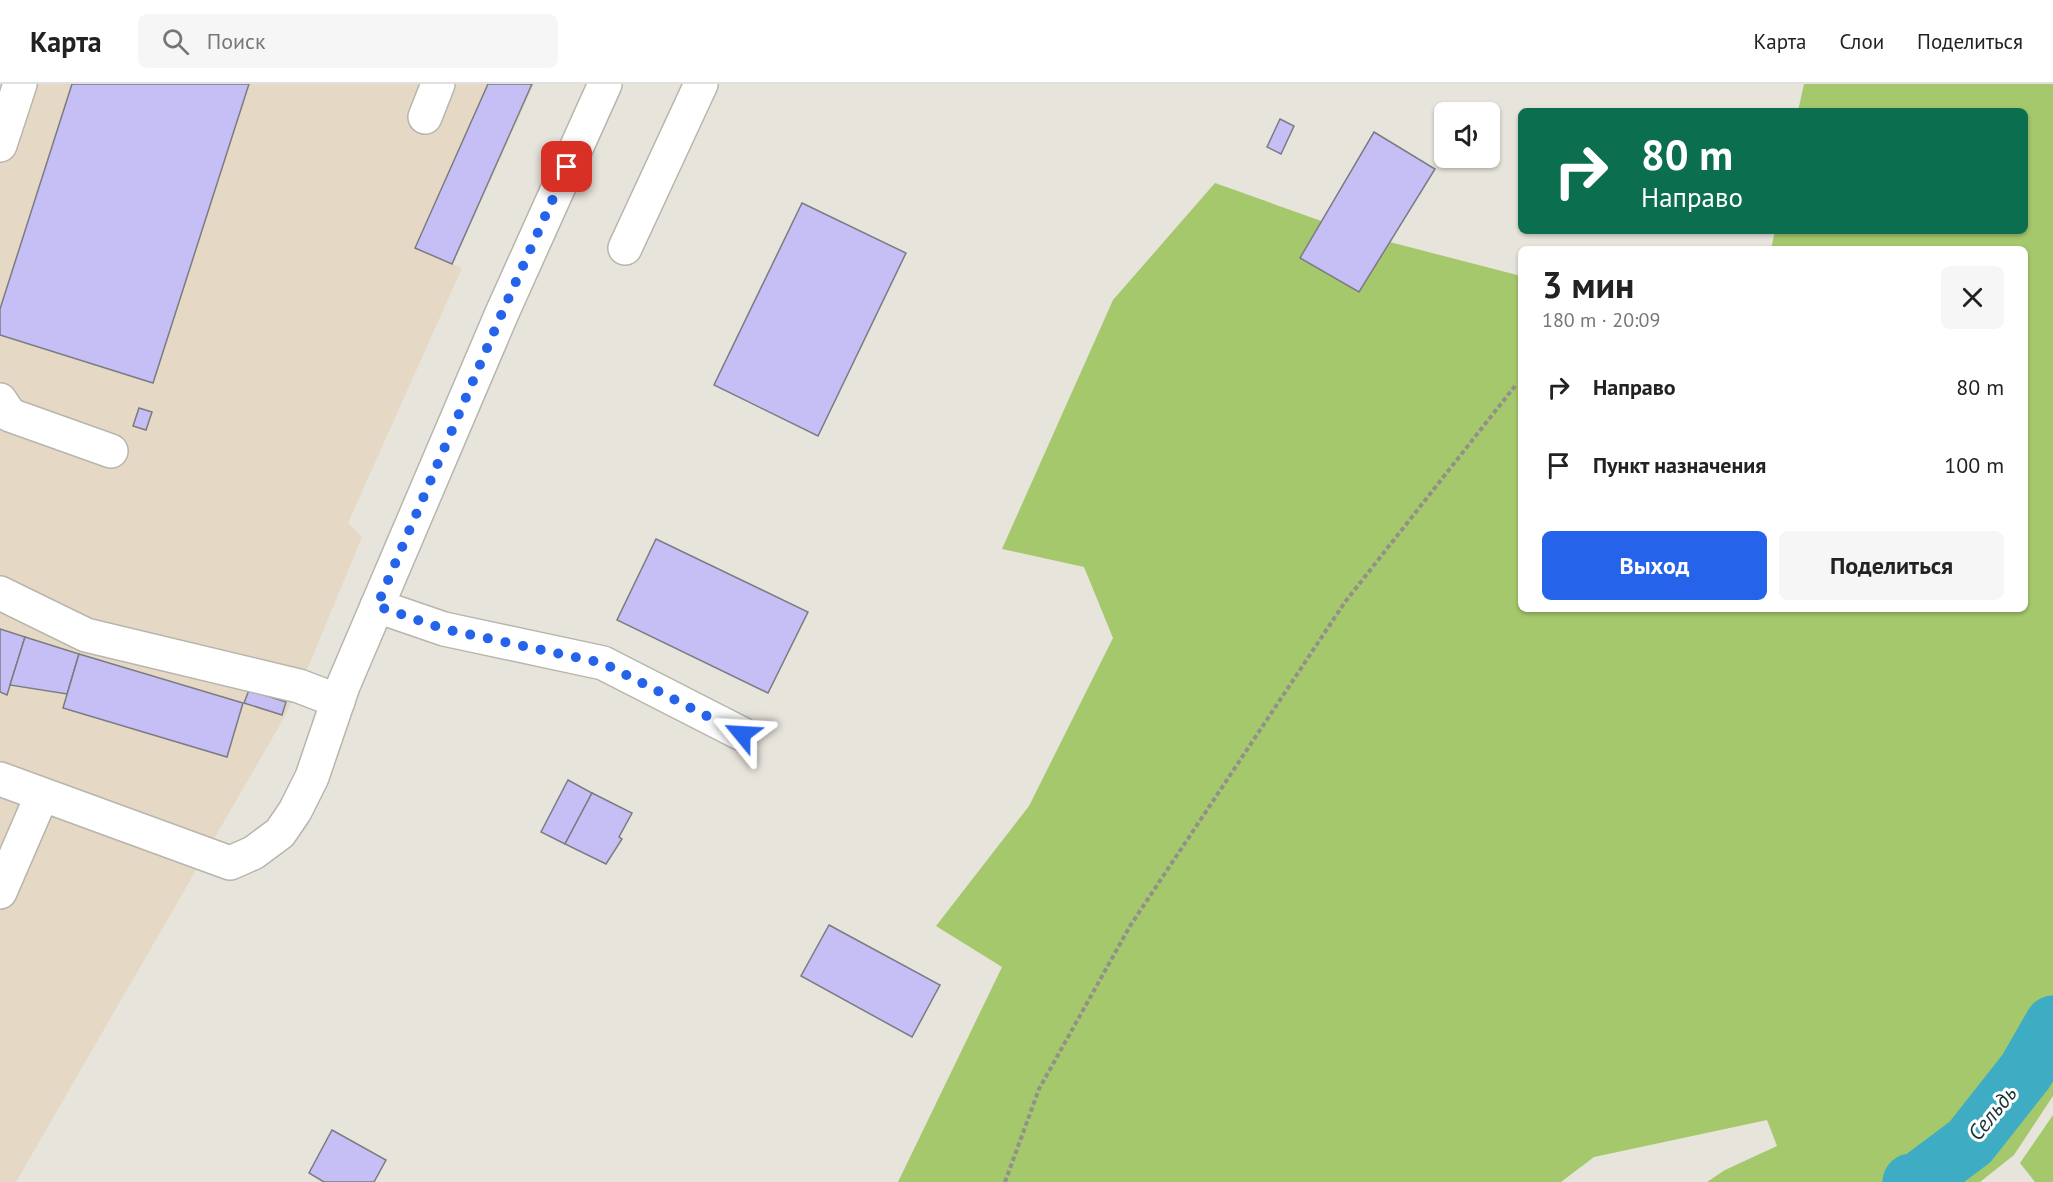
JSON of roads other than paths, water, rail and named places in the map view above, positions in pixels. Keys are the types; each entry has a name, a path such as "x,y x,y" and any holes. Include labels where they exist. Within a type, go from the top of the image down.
{"lane":[{"path":"0,145 20,84"},
{"path":"425,117 438,84"},
{"path":"0,779 230,863 253,853 280,833 295,812 312,777 338,701 377,606 502,313 605,84"},
{"path":"625,248 701,84"},
{"path":"0,400 10,415 111,451"},
{"path":"0,593 86,635 299,686 338,701"},
{"path":"377,606 444,629 603,663 742,734"},
{"path":"2,880 42,795"}],"waterway":[{"name":"Сельдь","path":"1911,1182 1918,1181 1970,1142 2026,1071 2053,1024"}]}
